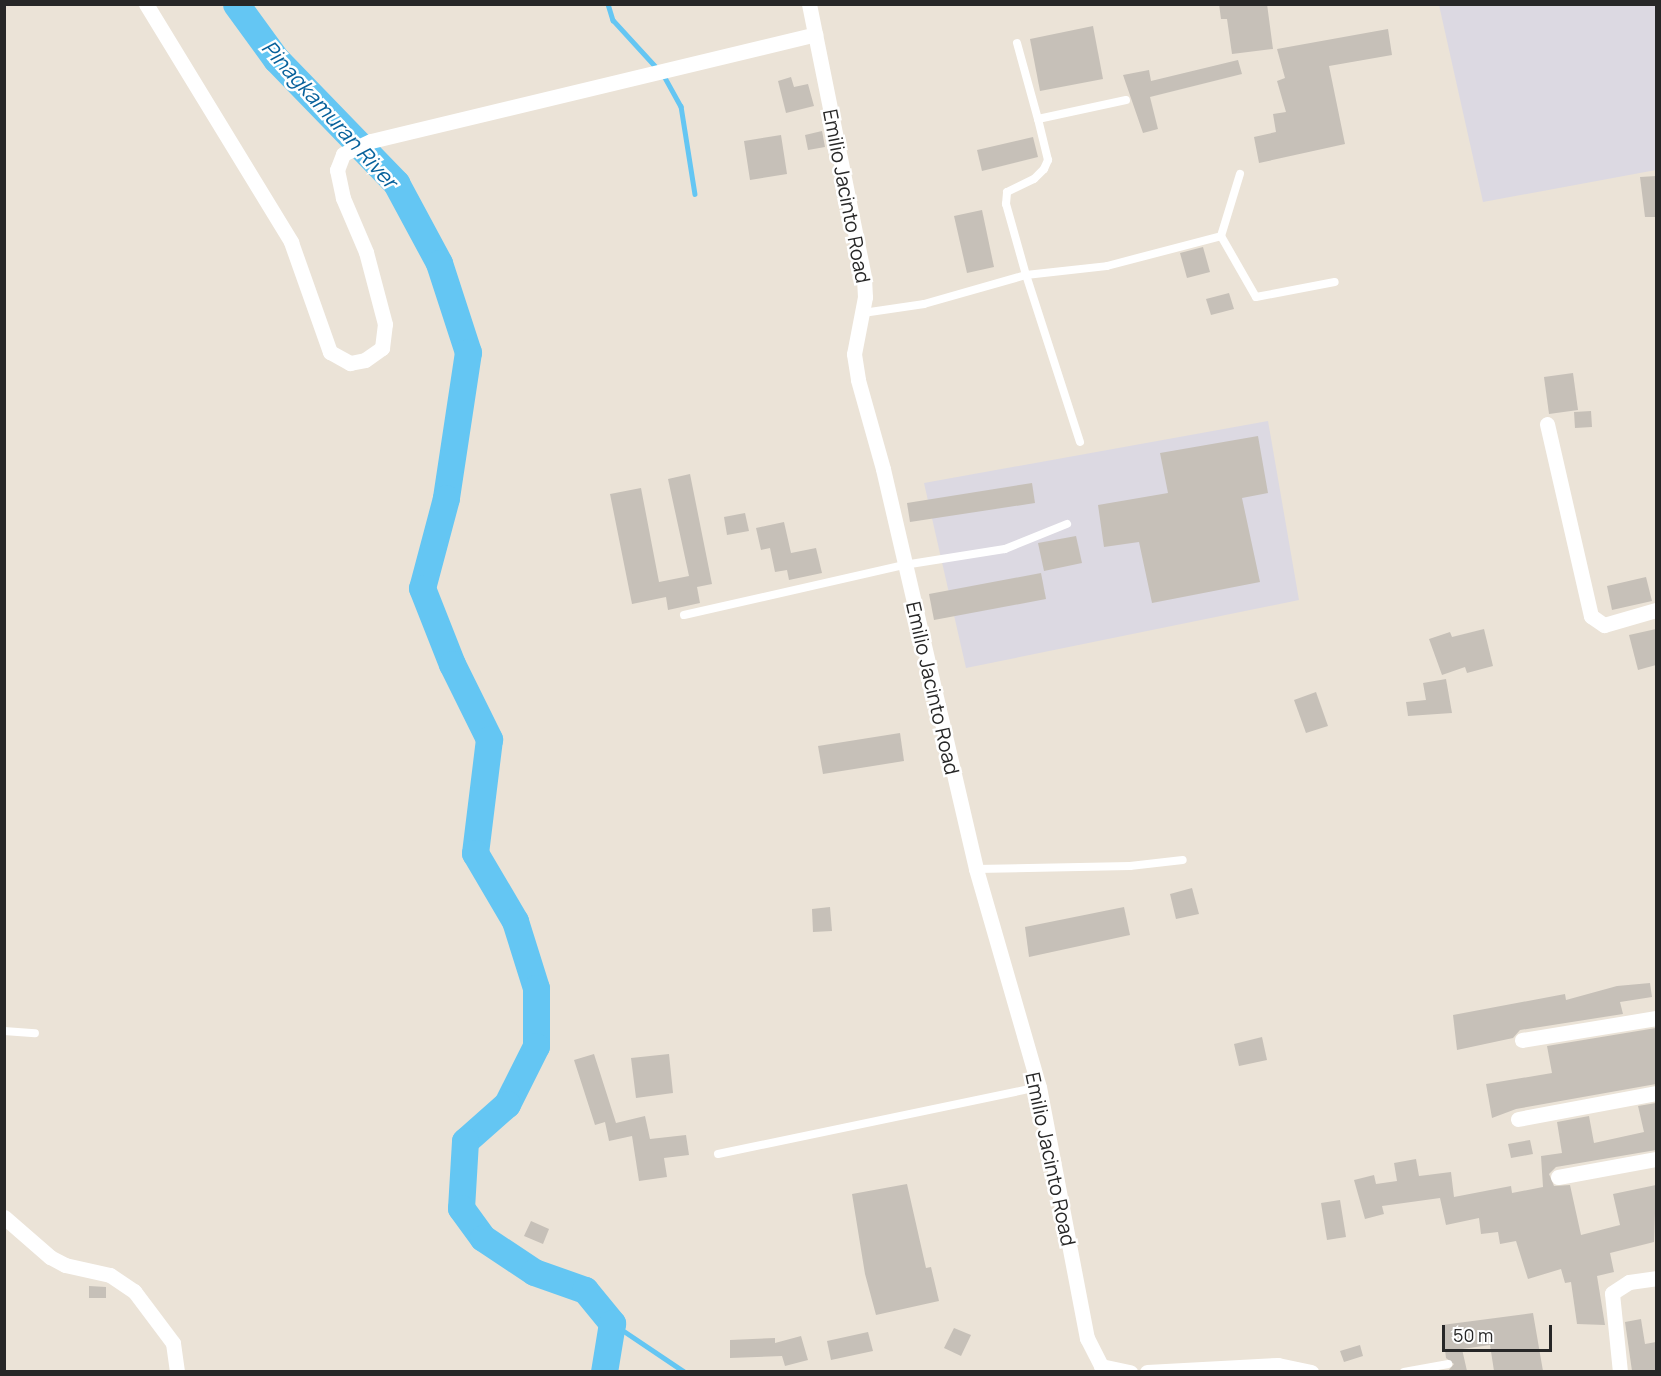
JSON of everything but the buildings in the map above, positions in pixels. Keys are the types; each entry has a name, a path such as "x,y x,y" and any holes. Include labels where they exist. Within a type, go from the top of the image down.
{"street":[{"path":"146,4 291,242 330,352 350,363 365,360 382,348 385,324 366,252 342,198 337,170 343,154 371,141 815,34"},
{"name":"Emilio Jacinto Road","path":"809,4 864,278 863,313 854,354 858,380 976,869 1039,1087 1087,1338 1101,1366 1130,1371"},
{"path":"1548,424 1592,616 1604,625 1656,610"},
{"path":"1522,1040 1656,1018"},
{"path":"1518,1119 1656,1093"},
{"path":"1558,1177 1656,1159"},
{"path":"4,1217 51,1257 65,1265 110,1275 134,1291 173,1343 177,1371"},
{"path":"1620,1371 1612,1293 1629,1282 1656,1278"},
{"path":"1147,1371 1278,1365 1311,1371"}],"lane":[{"path":"1017,43 1048,160 1034,179 1007,192 1006,204 1026,275 1080,441"},
{"path":"1038,119 1126,100"},
{"path":"1240,174 1221,236 1256,297 1335,282"},
{"path":"863,313 924,304 1026,275 1107,266 1221,236"},
{"path":"684,615 904,565 1005,549 1067,524"},
{"path":"976,869 1130,866 1183,860"},
{"path":"4,1031 34,1034"},
{"path":"718,1154 1039,1087"},
{"path":"1404,1371 1448,1364"}],"shaded area":[{"path":"1439,5 1656,5 1656,170 1483,202"},
{"path":"1268,421 1299,600 966,668 924,483"}],"waterway":[{"name":"Pinagkamuran River","path":"236,4 276,59 396,183 439,263 468,352 446,498 422,588 452,664 489,739 475,853 515,921 536,988 536,1046 507,1104 465,1141 461,1208 483,1238 534,1272 585,1290 612,1323 604,1372"},
{"path":"608,4 613,20 657,68"},
{"path":"663,74 681,106 695,194"},
{"path":"612,1323 685,1372"}]}
